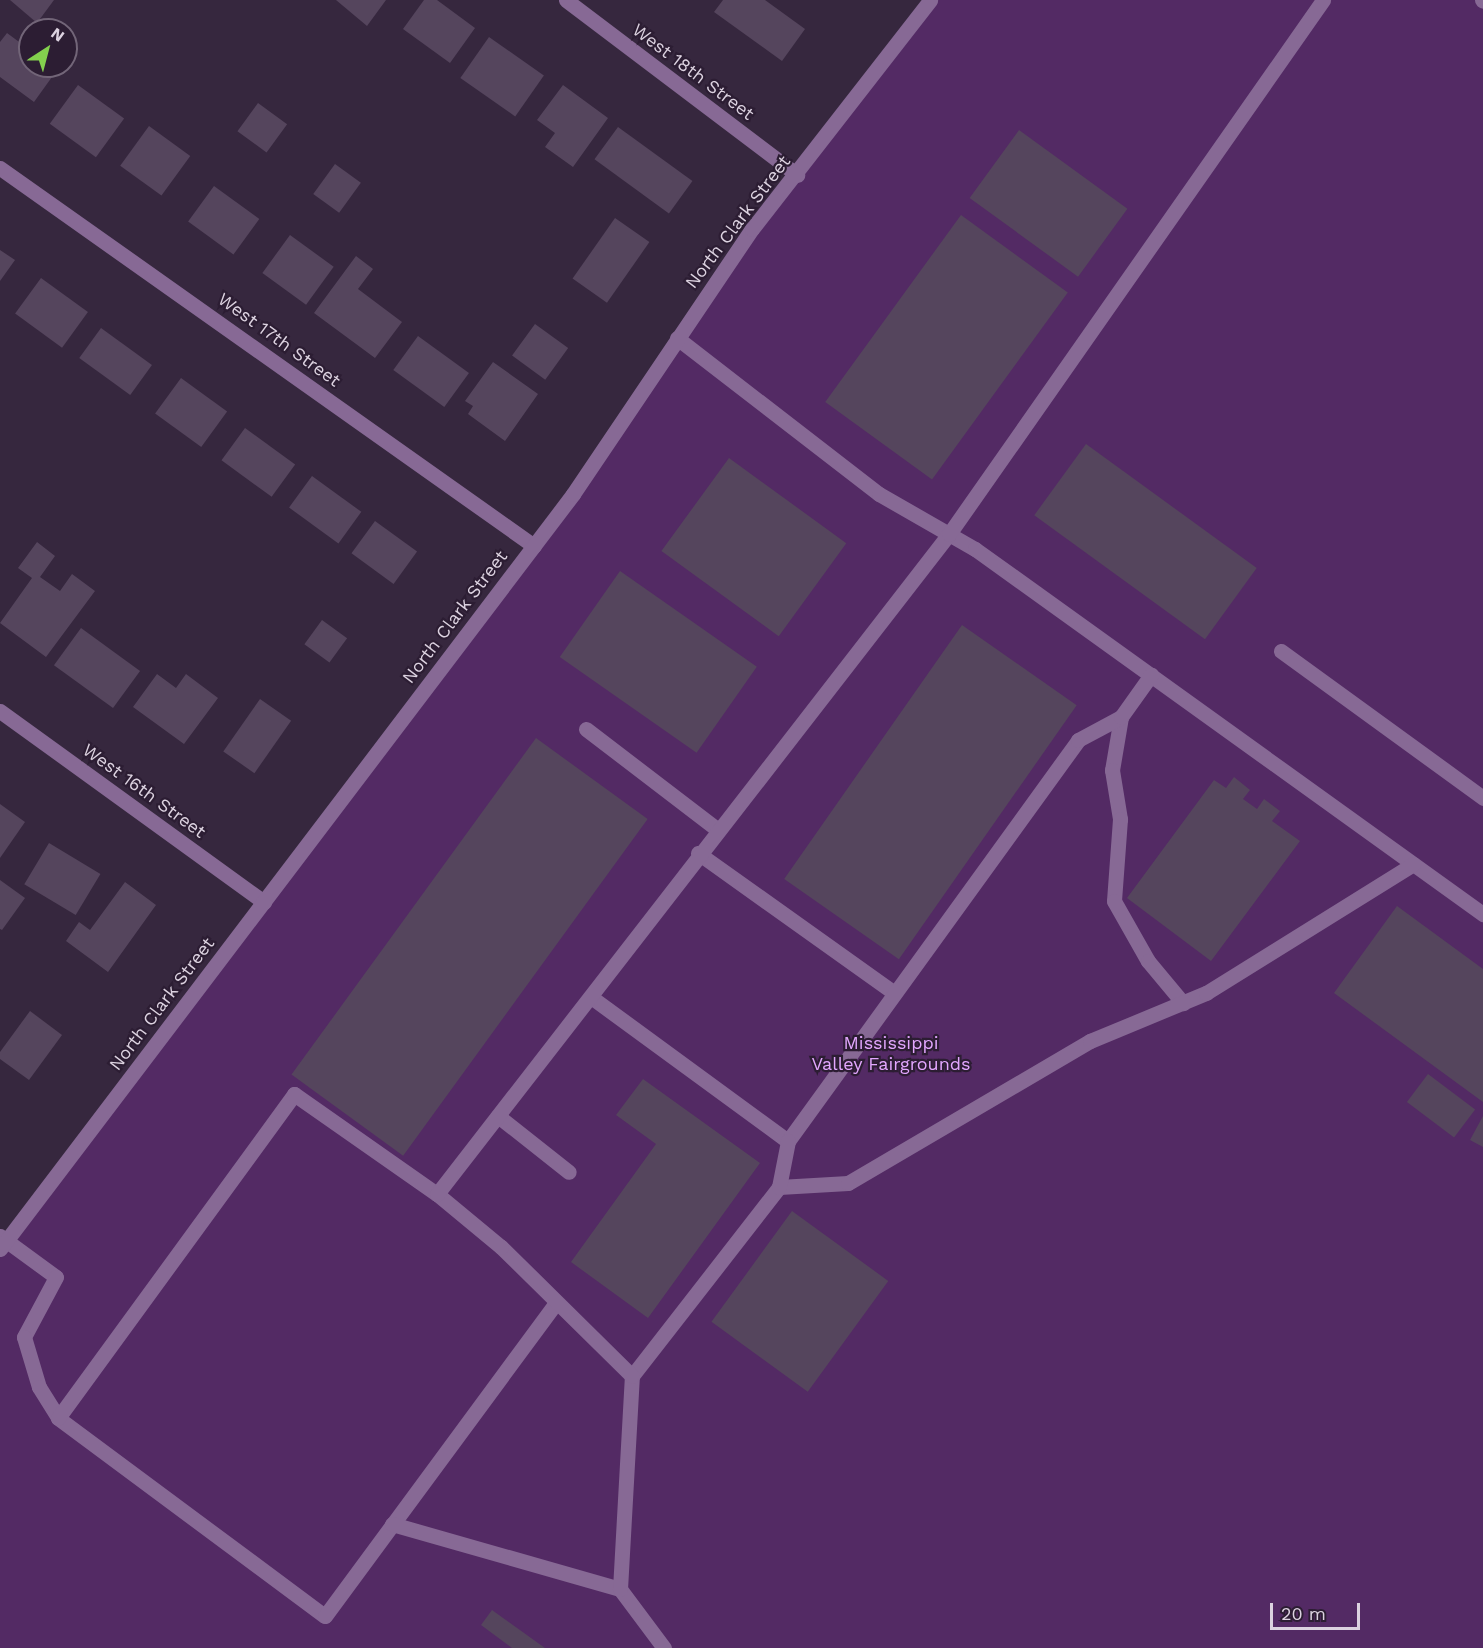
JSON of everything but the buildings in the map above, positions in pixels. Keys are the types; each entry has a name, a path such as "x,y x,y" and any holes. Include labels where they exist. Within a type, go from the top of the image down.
{"street":[{"name":"West 18th Street","path":"566,0 797,175"},
{"name":"North Clark Street","path":"2,1242 534,546 752,230 797,175 930,0"},
{"path":"437,1194 591,997 698,853 949,534 1323,0"},
{"name":"West 17th Street","path":"0,168 534,546"},
{"path":"677,338 879,494 949,534 1151,675 1483,914"},
{"path":"1281,651 1483,798"},
{"path":"1151,675 1121,717 1112,770 1119,819 1114,901 1148,961 1183,1003"},
{"name":"West 16th Street","path":"0,711 264,902"},
{"path":"620,1589 632,1376 779,1187 788,1142 1078,740 1121,717"},
{"path":"586,729 717,829"},
{"path":"698,853 894,993"},
{"path":"779,1187 848,1183 1090,1041 1183,1003 1413,864"},
{"path":"591,997 788,1142"},
{"path":"58,1418 294,1094 437,1194 501,1247 555,1304 632,1376"},
{"path":"498,1116 569,1172"},
{"path":"2,1242 56,1277 24,1336 39,1387 58,1418 325,1616 555,1304"},
{"path":"392,1524 620,1589 664,1648"}],"green space":[{"name":"Mississippi Valley Fairgrounds","path":"930,0 1483,0 1483,1648 0,1648 0,1249 573,494 677,338"}]}
